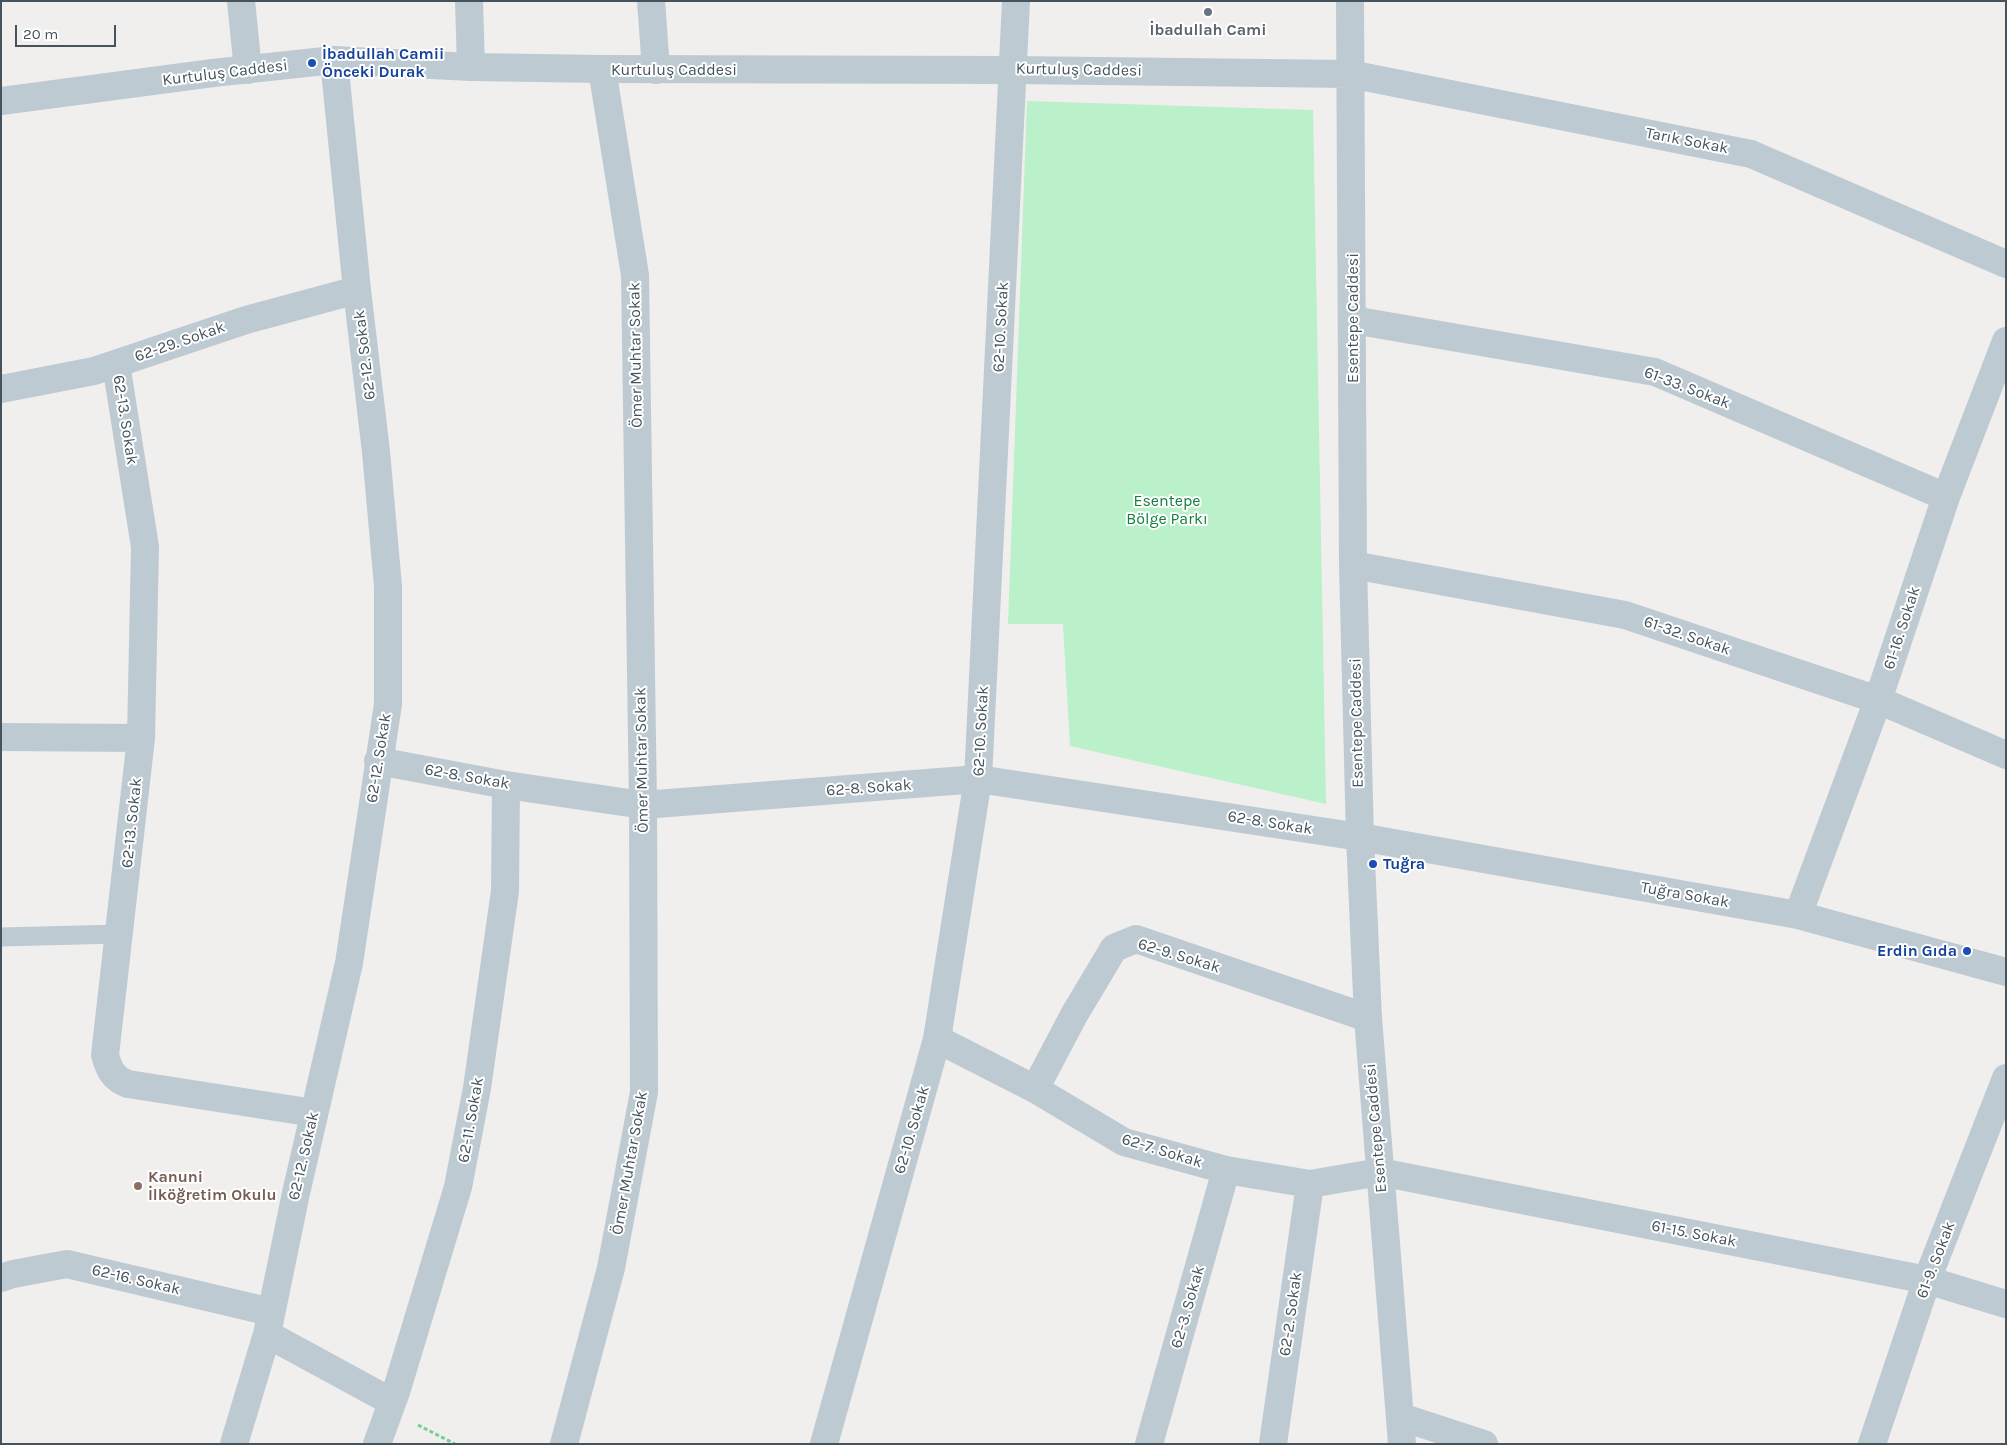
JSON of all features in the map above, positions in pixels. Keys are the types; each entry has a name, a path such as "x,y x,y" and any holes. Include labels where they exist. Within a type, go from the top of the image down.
{"street":[{"path":"241,1 248,70"},
{"path":"470,1 471,67"},
{"path":"651,1 656,70"},
{"name":"62-10. Sokak","path":"824,1444 937,1039 978,779 1016,1"},
{"name":"Esentepe Caddesi","path":"1350,1 1353,565 1360,837 1368,1018 1402,1444"},
{"name":"Kurtuluş Caddesi","path":"1,101 334,60 471,67 656,70 1014,70 1350,74"},
{"name":"62-12. Sokak","path":"234,1444 269,1323 348,963 388,704 388,586 376,452 357,290 334,60"},
{"name":"Ömer Muhtar Sokak","path":"564,1444 611,1268 644,1092 635,275 602,69"},
{"name":"Tarık Sokak","path":"1350,74 1751,154 2006,264"},
{"name":"62-29. Sokak","path":"1,388 94,371 246,320 357,290"},
{"name":"61-33. Sokak","path":"1353,320 1655,372 1946,496"},
{"name":"61-16. Sokak","path":"1798,915 1878,700 1946,496 2006,341"},
{"name":"62-13. Sokak","path":"116,364 145,547 141,738 105,1055 108,1067 120,1081 128,1084 314,1114"},
{"name":"61-32. Sokak","path":"1353,565 1625,615 1878,700 2006,756"},
{"path":"1,737 141,738"},
{"name":"62-8. Sokak","path":"378,761 506,785 642,805 978,779 1360,837"},
{"name":"62-11. Sokak","path":"377,1444 392,1402 458,1186 477,1088 505,891 506,785"},
{"name":"Tuğra Sokak","path":"1360,837 1798,915 2006,972"},
{"name":"62-9. Sokak","path":"1035,1089 1074,1015 1114,948 1136,939 1368,1018"},
{"name":"62-7. Sokak","path":"937,1039 1035,1089 1124,1142 1226,1170 1310,1184 1380,1172"},
{"name":"61-9. Sokak","path":"1872,1444 1927,1280 2006,1078"},
{"name":"62-3. Sokak","path":"1149,1444 1226,1170"},
{"name":"61-15. Sokak","path":"1380,1172 1927,1280 2006,1304"},
{"name":"62-2. Sokak","path":"1273,1444 1310,1184"},
{"name":"62-16. Sokak","path":"1,1278 67,1264 269,1323 392,1402"},
{"path":"1401,1417 1484,1444"}],"lane":[{"path":"1,936 119,934"}],"path":[{"path":"392,1402 410,1422 455,1444"}],"green space":[{"name":"Esentepe Bölge Parkı","path":"1027,101 1313,110 1326,804 1070,746 1063,624 1008,624"}],"place":[{"name":"İbadullah Cami","path":"1208,12"},
{"name":"İbadullah Camii Önceki Durak","path":"312,63"},
{"name":"Tuğra","path":"1373,864"},
{"name":"Erdin Gıda","path":"1967,951"},
{"name":"Kanuni İlköğretim Okulu","path":"138,1186"}]}
